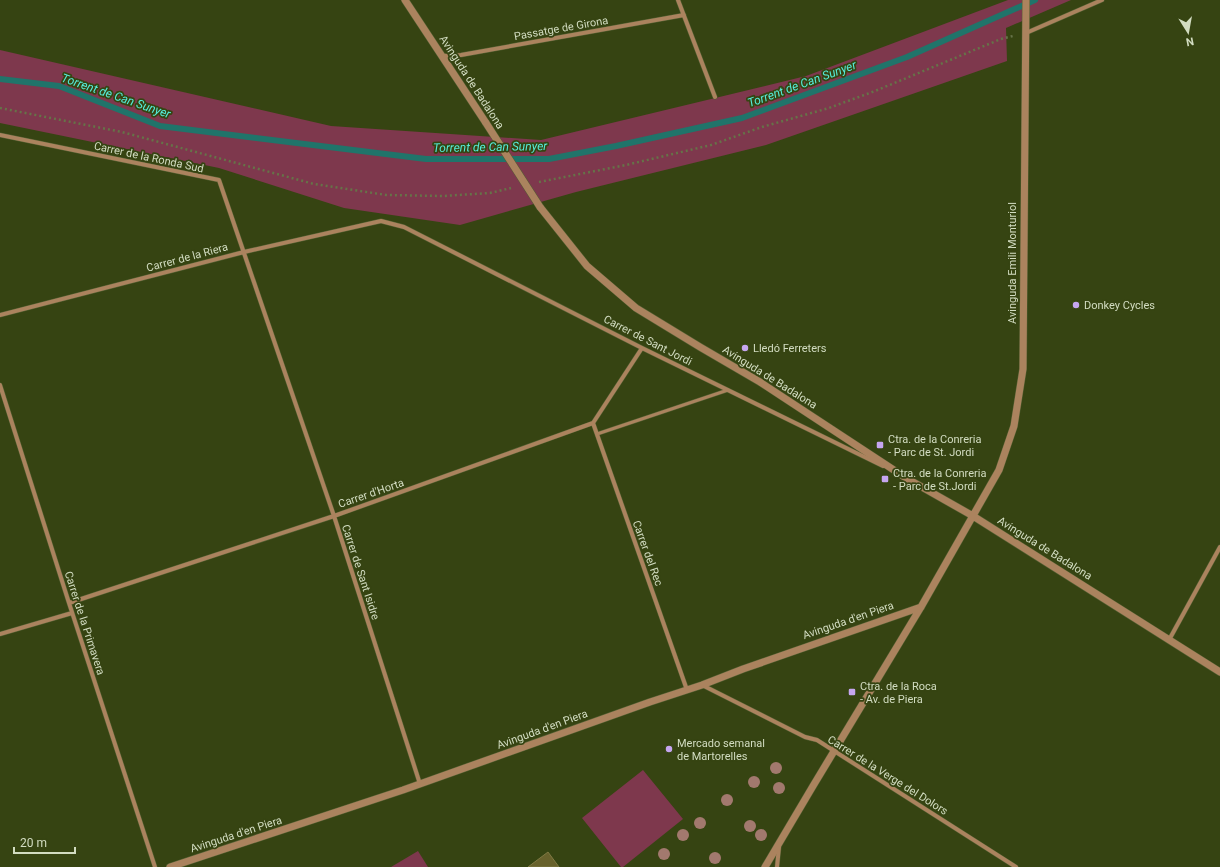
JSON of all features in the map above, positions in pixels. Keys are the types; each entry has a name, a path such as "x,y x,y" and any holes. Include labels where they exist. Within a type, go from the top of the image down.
{"street":[{"name":"Avinguda de Badalona","path":"405,0 540,207 587,266 636,308 760,382 906,478 973,516 1220,672"},
{"path":"678,0 715,96"},
{"name":"Avinguda Emili Monturiol","path":"766,867 921,607 999,470 1014,426 1022,369 1026,0"},
{"path":"1025,34 1102,0"},
{"name":"Passatge de Girona","path":"442,56 461,55 684,15"},
{"name":"Carrer de la Ronda Sud","path":"0,135 219,180 244,252"},
{"name":"Carrer de la Riera","path":"0,316 244,252 381,221"},
{"name":"Carrer de Sant Jordi","path":"381,221 404,226 642,348 906,478"},
{"name":"Carrer de Sant Isidre","path":"244,252 334,516 420,784"},
{"path":"592,423 642,348"},
{"name":"Carrer de la Primavera","path":"0,385 72,613 155,867"},
{"name":"Carrer d'Horta","path":"69,603 334,516 592,423"},
{"name":"Carrer del Rec","path":"592,423 687,690"},
{"path":"1169,640 1220,547"},
{"name":"Avinguda d'en Piera","path":"170,867 420,784 921,607"},
{"path":"0,634 72,613"},
{"name":"Carrer de la Verge del Dolors","path":"702,685 805,737 817,740 1016,867"},
{"path":"777,867 779,844"}],"lane":[{"path":"596,434 728,390"}],"path":[{"path":"533,184 626,165 711,145 762,127 829,108 875,91 1001,39 1025,34"},
{"path":"0,108 122,132 314,184 386,195 443,196 490,193 511,188"}],"shaded area":[{"path":"1008,0 1071,0 1006,28 1007,61 766,145 576,192 460,225 344,208 219,168 0,123 0,50 331,126 541,140 806,76"},
{"path":"643,770 683,819 623,867 621,867 582,818"},
{"path":"418,851 428,867 391,867"}],"building":[{"path":"548,852 559,867 528,867"}],"waterway":[{"name":"Torrent de Can Sunyer","path":"0,79 59,86 160,126 426,159 549,159 616,146 742,118 907,57 1035,0"}],"place":[{"name":"Donkey Cycles","path":"1076,305"},
{"name":"Lledó Ferreters","path":"745,348"},
{"name":"Ctra. de la Conreria - Parc de St. Jordi","path":"880,445"},
{"name":"Ctra. de la Conreria - Parc de St.Jordi","path":"885,479"},
{"name":"Ctra. de la Roca - Av. de Piera","path":"852,692"},
{"name":"Mercado semanal de Martorelles","path":"669,749"}]}
